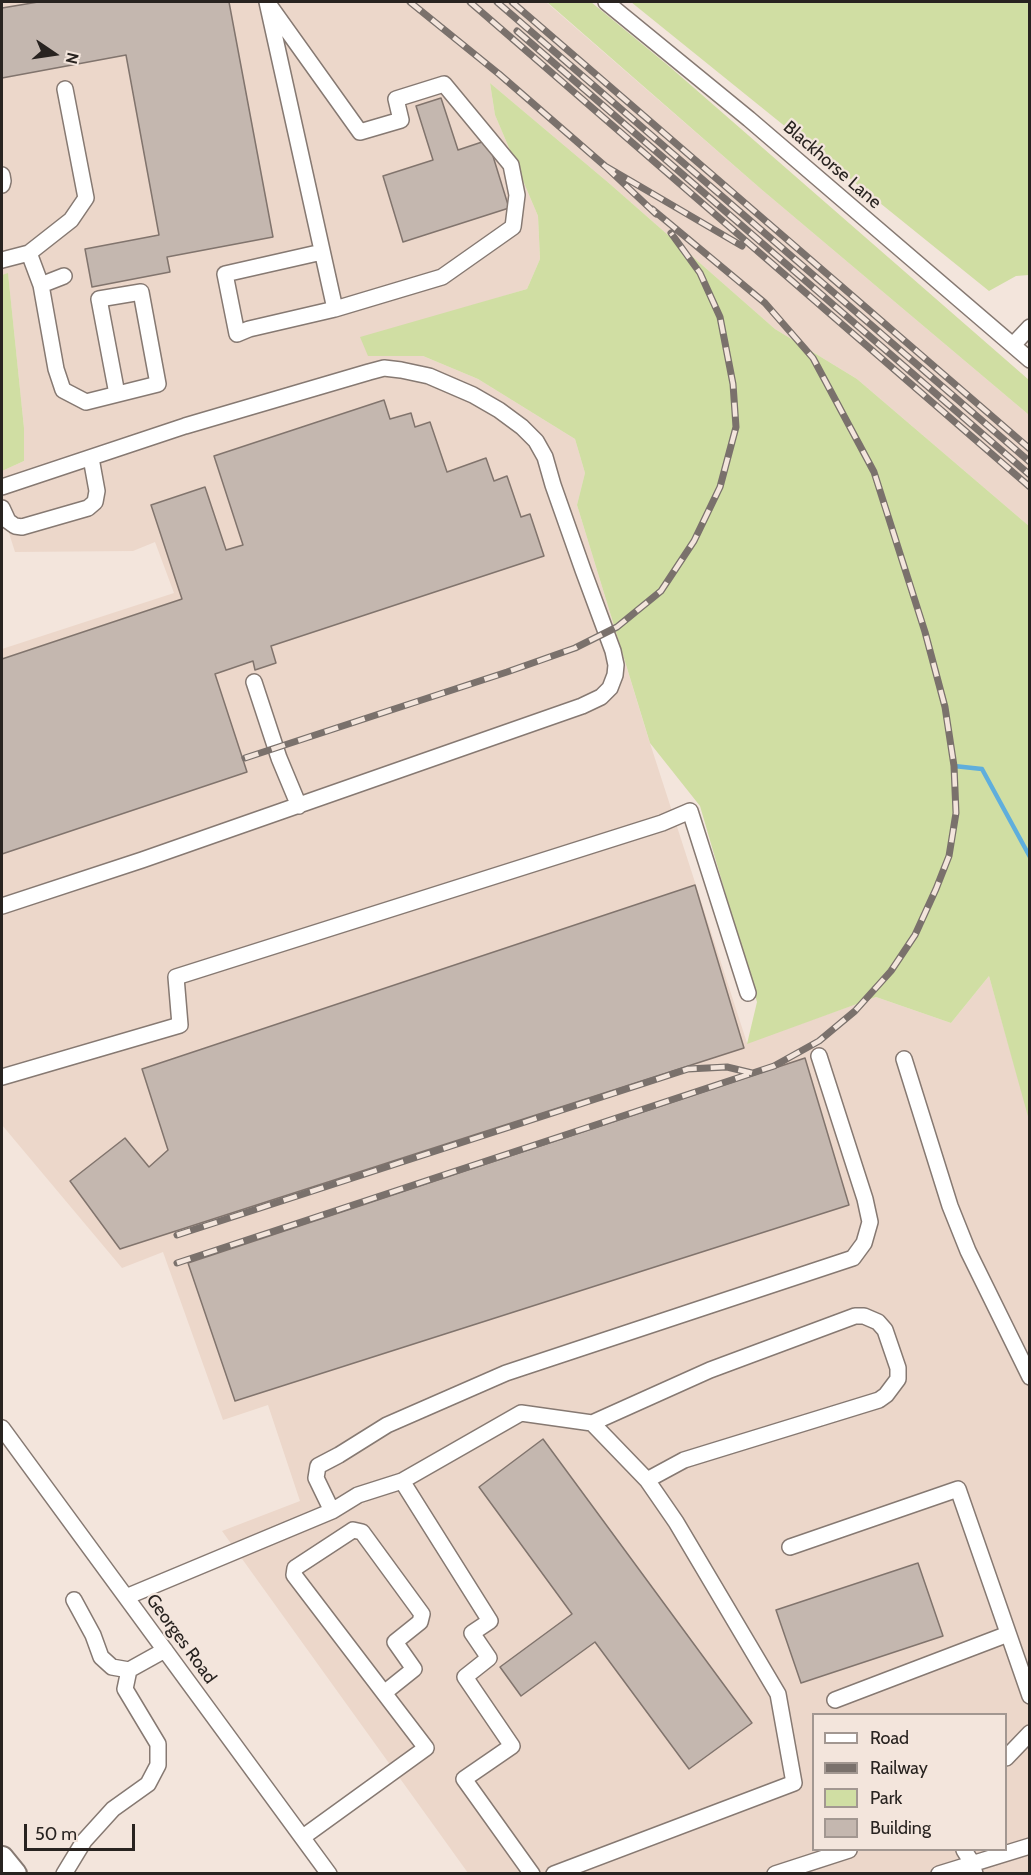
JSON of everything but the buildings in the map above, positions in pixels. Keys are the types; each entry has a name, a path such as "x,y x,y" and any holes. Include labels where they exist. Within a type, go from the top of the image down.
{"highway":[{"path":"2,1857 15,1874"}],"street":[{"path":"267,2 335,309"},
{"path":"267,2 360,132 401,120 396,99 444,84 511,165 517,195 513,226 442,277 335,309 249,329 237,334 225,274 322,252"},
{"name":"Blackhorse Lane","path":"606,2 749,119 1029,360"},
{"path":"2,260 29,253 71,220 86,198 65,89"},
{"path":"29,253 41,285 56,369 63,390 86,402 159,384 141,292 99,299 117,394"},
{"path":"41,285 64,276"},
{"path":"1013,345 1029,327"},
{"path":"2,487 185,426 384,368 429,376 473,395 499,410 536,441 545,457 580,561 614,651 616,665 610,688 601,697 582,706 142,860 2,906"},
{"path":"2,508 8,521 15,526 22,527 88,508 95,502 97,491 91,458"},
{"path":"254,682 279,758 298,806"},
{"path":"2,1077 180,1025 176,977 662,823 690,811 748,993"},
{"path":"332,1511 316,1478 318,1466 387,1425 506,1373 853,1258 864,1243 870,1222 865,1198 819,1056"},
{"path":"904,1059 950,1206 968,1251 1029,1377"},
{"path":"126,1598 332,1511 358,1495 402,1481 520,1413 592,1423 710,1370 855,1316 864,1316 878,1322 885,1330 897,1368 898,1379 886,1395 879,1400 684,1460 647,1480"},
{"path":"554,1874 794,1783 778,1694 676,1522 647,1480 592,1423"},
{"name":"Georges Road","path":"2,1428 330,1874"},
{"path":"402,1481 490,1621 472,1633 489,1658 465,1677 512,1746 464,1779 532,1874"},
{"path":"790,1547 958,1489 1029,1696"},
{"path":"303,1837 426,1748 384,1693 294,1575 295,1568 353,1530 362,1532 422,1614 420,1622 395,1642 414,1669 384,1693"},
{"path":"74,1600 93,1635 101,1658 112,1667 129,1670 165,1650"},
{"path":"835,1700 1008,1634"},
{"path":"64,1874 84,1841 113,1809 148,1784 158,1765 158,1744 125,1689 129,1670"},
{"path":"1007,1756 1024,1743 1029,1733"},
{"path":"939,1874 974,1868 1029,1846"},
{"path":"775,1874 846,1851"},
{"path":"964,1851 974,1868"}],"shaded area":[{"path":"2,2 546,2 761,189 1029,415 1029,526 857,379 775,329 610,184 490,83 495,115 538,216 540,259 527,289 457,310 368,356 423,356 478,379 575,439 585,473 577,505 648,737 747,1043 876,997 951,1023 989,976 1030,1120 1029,1873 468,1873 222,1531 300,1501 268,1405 223,1420 163,1252 122,1268 2,1125 2,649 174,593 155,542 133,551 15,552 2,511 2,471 24,461 24,428 8,274 2,275"}],"green space":[{"path":"547,2 591,2 670,67 1029,380 1029,415 761,189"},
{"path":"631,2 1029,2 1029,275 1016,276 989,291"},
{"path":"490,83 610,184 775,329 857,379 1029,526 1029,1120 989,976 951,1023 876,997 747,1044 757,1002 700,806 650,743 577,505 585,473 575,439 478,379 423,356 368,356 360,337 527,289 540,259 538,216 495,115"},
{"path":"8,273 24,428 24,461 2,471 2,275"}],"waterway":[{"path":"954,766 982,769 1030,857"}],"railway":[{"path":"410,2 499,74 605,166 742,246"},
{"path":"470,2 1030,487"},
{"path":"497,2 1030,462"},
{"path":"512,2 1030,449"},
{"path":"517,31 1030,475"},
{"path":"605,166 656,214"},
{"path":"177,1263 774,1066 819,1041 855,1011 891,971 915,935 936,889 949,856 956,813 954,766 945,707 925,632 874,472 813,358 765,303 652,209"},
{"path":"245,758 575,648 617,627 661,591 694,541 720,487 736,427 733,384 720,317 700,273 671,233"},
{"path":"177,1235 688,1069 727,1067 752,1073"}]}
